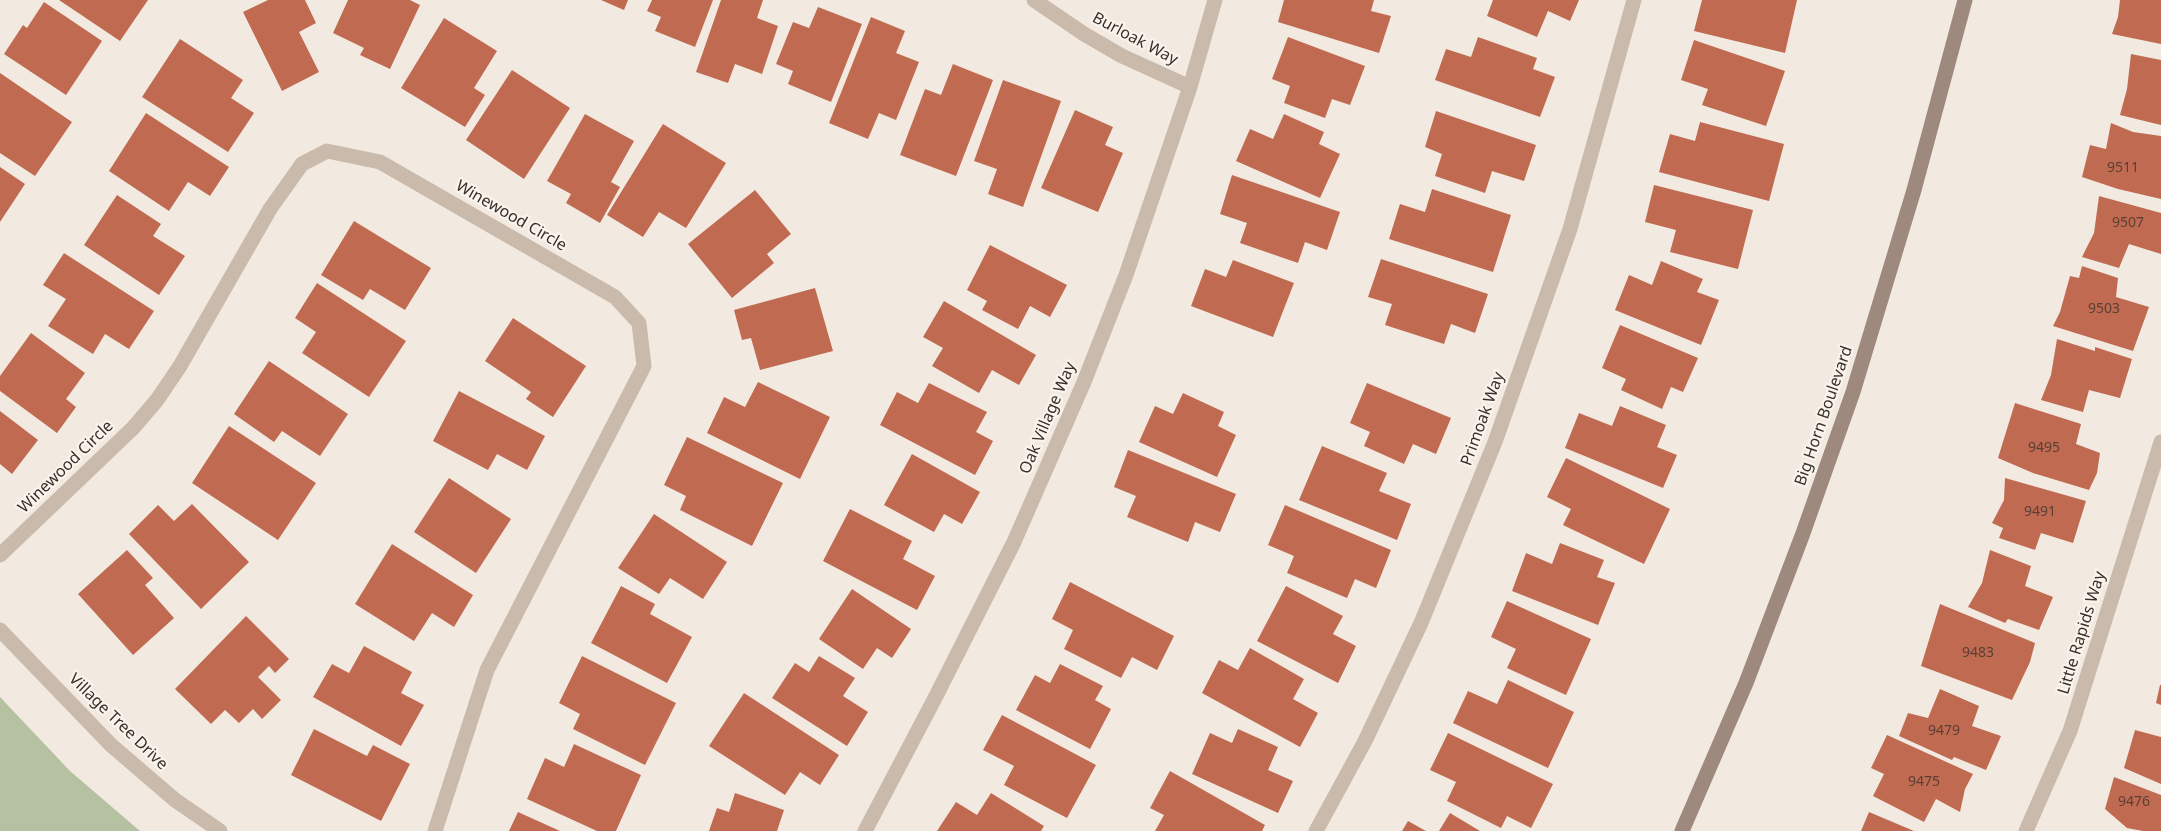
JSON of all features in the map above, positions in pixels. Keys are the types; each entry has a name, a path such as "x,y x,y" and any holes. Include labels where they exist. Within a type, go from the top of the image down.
{"main road":[{"name":"Big Horn Boulevard","path":"1682,831 1746,683 1802,536 1853,392 1914,190 1965,0"}],"street":[{"name":"Burloak Way","path":"1034,0 1084,34 1122,56 1190,87"},
{"name":"Oak Village Way","path":"865,831 1014,542 1079,393 1126,275 1190,87 1215,0"},
{"name":"Primoak Way","path":"1316,831 1365,741 1416,634 1495,442 1570,229 1634,0"},
{"name":"Winewood Circle","path":"0,555 133,428 157,400 180,366 270,209 302,164 327,151 380,162 615,297 639,323 644,366 487,670 435,831"},
{"name":"Little Rapids Way","path":"2026,831 2070,731 2161,442"},
{"name":"Village Tree Drive","path":"0,630 111,745 175,800 219,831"}],"green space":[{"path":"0,697 70,771 140,831 0,831"}],"building":[{"path":"59,0 148,0 120,41"},
{"path":"268,0 305,0 316,23 299,32 319,72 282,91 243,12"},
{"path":"348,0 410,0 420,5 390,69 360,55 364,48 333,33"},
{"path":"601,0 628,0 624,10"},
{"path":"652,0 713,0 695,47 655,31 661,17 647,11"},
{"path":"721,0 763,0 757,18 778,26 762,74 735,64 728,83 696,72"},
{"path":"1284,0 1374,0 1371,11 1391,16 1379,53 1278,22"},
{"path":"1493,0 1579,0 1570,21 1548,11 1537,37 1487,16"},
{"path":"1702,0 1797,0 1785,53 1694,31"},
{"path":"2120,0 2161,0 2161,44 2112,34 2118,17"},
{"path":"44,2 102,41 66,95 4,54 23,25 27,28"},
{"path":"818,7 862,24 831,102 788,84 793,71 776,64 793,22 809,28"},
{"path":"871,17 905,31 896,53 919,62 896,120 879,113 868,139 829,123"},
{"path":"444,18 497,51 474,88 485,95 465,127 401,88"},
{"path":"1288,37 1365,66 1350,105 1332,99 1325,118 1284,103 1290,86 1272,79"},
{"path":"1478,37 1537,58 1533,69 1555,77 1540,117 1435,80 1446,49 1471,57"},
{"path":"180,39 243,80 231,98 254,113 228,152 142,97"},
{"path":"1694,40 1785,71 1766,126 1702,105 1708,89 1681,80"},
{"path":"2131,54 2161,60 2161,125 2120,115 2127,89"},
{"path":"953,64 993,80 956,176 900,155 925,89 941,95"},
{"path":"512,70 570,108 524,179 466,140"},
{"path":"0,73 72,122 35,176 0,153"},
{"path":"1003,80 1061,101 1023,207 988,194 997,169 974,161"},
{"path":"1075,110 1113,127 1105,145 1123,153 1098,212 1041,188"},
{"path":"1436,111 1536,145 1524,181 1492,171 1485,193 1435,176 1442,154 1425,147"},
{"path":"146,113 229,167 210,196 188,182 169,211 109,171"},
{"path":"585,114 634,141 611,182 620,187 600,223 566,203 571,194 547,181"},
{"path":"1284,114 1324,132 1319,144 1340,154 1320,198 1236,161 1250,129 1273,139"},
{"path":"1700,122 1784,144 1769,201 1659,172 1670,134 1695,141"},
{"path":"2111,123 2133,132 2161,136 2161,199 2118,189 2082,177 2090,145 2106,149"},
{"path":"663,124 726,163 686,228 659,212 643,237 607,215"},
{"path":"0,167 25,184 0,222"},
{"path":"1232,175 1340,212 1327,250 1305,242 1298,263 1240,243 1247,223 1220,214"},
{"path":"1654,185 1753,210 1738,269 1670,252 1676,230 1645,222"},
{"path":"1432,189 1511,215 1493,272 1389,239 1400,204 1425,212"},
{"path":"755,190 791,234 767,254 774,263 732,298 688,244"},
{"path":"117,195 161,224 153,236 185,256 159,295 84,245"},
{"path":"2099,196 2161,213 2161,254 2129,244 2119,268 2082,257 2094,233"},
{"path":"354,221 431,268 405,310 370,289 363,300 321,275"},
{"path":"990,245 1067,285 1050,317 1030,306 1018,329 982,310 987,301 967,290"},
{"path":"64,253 154,311 129,349 105,334 93,354 48,326 66,299 43,285"},
{"path":"1381,259 1488,294 1475,333 1451,324 1444,344 1385,325 1392,304 1368,297"},
{"path":"1233,260 1294,283 1273,337 1191,306 1205,269 1226,277"},
{"path":"1661,261 1703,279 1697,292 1719,300 1701,345 1615,310 1629,275 1652,285"},
{"path":"2082,266 2118,278 2116,297 2149,307 2133,351 2053,326 2060,312 2070,276 2079,278"},
{"path":"317,283 406,341 369,397 302,353 316,332 295,318"},
{"path":"815,288 833,351 760,370 751,338 742,340 734,310"},
{"path":"944,301 1036,355 1019,385 992,370 979,393 932,366 943,348 923,337"},
{"path":"513,318 586,366 553,417 526,399 531,392 485,361"},
{"path":"1620,325 1698,358 1683,392 1671,387 1662,409 1621,390 1626,379 1602,368"},
{"path":"31,333 85,373 66,399 76,407 57,433 0,391 0,376"},
{"path":"2057,339 2095,351 2095,347 2132,359 2120,398 2089,390 2083,412 2041,400 2051,375"},
{"path":"269,361 348,414 320,456 282,431 274,442 234,414"},
{"path":"758,382 830,417 800,479 707,433 724,397 745,407"},
{"path":"929,383 987,412 976,432 993,441 975,475 880,425 897,392 918,403"},
{"path":"1367,383 1451,418 1436,454 1413,444 1404,464 1364,446 1370,432 1350,423"},
{"path":"459,391 545,436 527,470 497,454 488,470 433,441"},
{"path":"1183,393 1224,412 1218,426 1236,435 1217,477 1139,442 1155,406 1173,414"},
{"path":"2015,403 2081,424 2076,444 2100,453 2097,473 2089,490 2033,473 1998,458"},
{"path":"1620,406 1666,425 1657,447 1677,455 1663,488 1565,448 1579,413 1612,426"},
{"path":"0,411 38,440 12,474 0,464"},
{"path":"229,426 316,483 278,540 192,483"},
{"path":"687,437 783,483 752,546 680,510 686,496 664,485"},
{"path":"1322,446 1387,473 1379,491 1411,504 1397,540 1299,500"},
{"path":"1128,450 1236,494 1220,532 1195,522 1188,542 1127,517 1136,496 1114,487"},
{"path":"912,454 980,492 962,524 944,514 934,532 884,505"},
{"path":"1566,458 1670,509 1644,564 1563,525 1571,509 1547,497"},
{"path":"449,478 511,519 476,573 414,532"},
{"path":"2005,478 2086,501 2073,543 2041,533 2035,550 1999,538 2003,528 1992,523 2004,500"},
{"path":"192,504 249,562 201,609 129,534 158,505 174,521"},
{"path":"1285,505 1391,550 1376,588 1355,579 1347,598 1287,573 1294,556 1268,545"},
{"path":"850,509 912,541 903,559 935,576 917,610 823,561"},
{"path":"654,514 727,562 703,599 670,578 659,594 618,568"},
{"path":"1560,543 1604,560 1597,577 1615,583 1598,625 1512,591 1526,553 1552,564"},
{"path":"392,544 473,595 454,627 432,613 414,641 355,604"},
{"path":"127,550 153,578 145,585 174,618 133,655 78,594"},
{"path":"1990,550 2031,566 2025,586 2053,597 2039,630 2008,619 2005,623 1968,607 1982,583"},
{"path":"1070,582 1174,636 1157,670 1132,657 1121,678 1064,649 1073,630 1052,619"},
{"path":"621,586 655,604 650,614 692,637 667,683 591,643"},
{"path":"1286,586 1343,616 1333,634 1356,646 1338,683 1257,641"},
{"path":"852,589 911,629 892,658 877,648 863,669 819,639"},
{"path":"1507,601 1591,639 1566,695 1507,668 1516,649 1491,637"},
{"path":"1940,604 2035,643 2030,662 2012,700 1921,666"},
{"path":"246,616 289,659 275,673 269,666 258,677 281,700 262,719 253,709 239,723 225,710 211,724 175,689"},
{"path":"364,646 412,672 401,693 424,705 401,746 313,697 332,664 349,673"},
{"path":"1250,648 1304,679 1293,699 1318,713 1300,747 1202,693 1219,660 1238,670"},
{"path":"582,656 676,703 645,765 573,729 580,714 559,703"},
{"path":"819,656 855,678 843,696 868,712 847,746 772,698 795,663 809,672"},
{"path":"1060,664 1103,686 1095,700 1111,709 1090,749 1016,710 1035,675 1050,683"},
{"path":"1508,680 1574,712 1548,768 1453,723 1468,691 1497,704"},
{"path":"2161,685 2161,705 2156,703"},
{"path":"1940,689 1979,706 1972,726 2001,736 1986,770 1954,757 1952,760 1899,736 1908,713 1928,718"},
{"path":"744,693 839,755 820,785 800,772 785,795 709,746"},
{"path":"1002,715 1096,765 1067,818 1004,785 1014,766 983,750"},
{"path":"314,729 367,756 373,745 410,764 381,821 291,775"},
{"path":"1238,729 1278,747 1268,770 1293,781 1278,813 1192,774 1210,733 1232,743"},
{"path":"2135,730 2161,737 2161,784 2124,768"},
{"path":"1448,733 1553,784 1531,828 1507,816 1501,828 1447,801 1456,782 1430,770"},
{"path":"1887,735 1973,774 1965,789 1960,812 1936,799 1924,822 1873,796 1884,774 1871,768"},
{"path":"574,744 641,775 616,831 597,831 527,799 545,758 564,767"},
{"path":"1170,771 1265,825 1262,831 1155,831 1164,815 1150,808"},
{"path":"2114,777 2161,795 2161,831 2127,828 2105,809"},
{"path":"735,793 784,810 777,831 709,831 717,808 729,812"},
{"path":"991,793 1044,826 1041,831 937,831 956,802 977,815"},
{"path":"518,812 560,831 509,831"},
{"path":"1869,812 1914,831 1861,831"},
{"path":"1450,813 1480,831 1439,831"},
{"path":"1408,821 1426,831 1402,831"}]}
